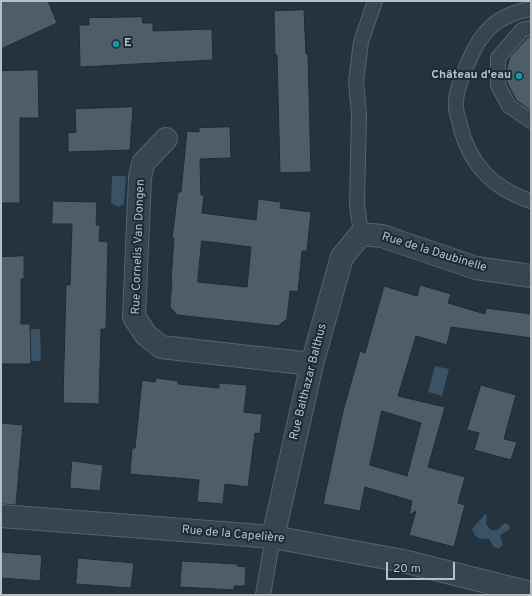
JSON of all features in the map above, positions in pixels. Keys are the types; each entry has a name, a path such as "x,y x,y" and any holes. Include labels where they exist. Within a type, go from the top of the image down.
{"street":[{"name":"Rue Cornelis Van Dongen","path":"166,139 143,163 140,178 134,317 146,335 162,347 312,364"},
{"name":"Rue de la Daubinelle","path":"361,234 382,236 476,268 531,276"},
{"name":"Rue Balthazar Balthus","path":"274,537 312,364 342,257 361,234"},
{"name":"Rue de la Capelière","path":"1,516 274,537 403,561 506,592 531,593"}],"lane":[{"path":"361,234 357,204 359,114 356,82 361,42 375,1"},
{"path":"531,9 514,12 492,25 474,46 459,84 456,107 463,136 476,164 493,181 519,197 531,201"},
{"path":"531,28 522,30 498,58 498,85 510,106 531,121"},
{"path":"263,595 274,537"}],"water":[{"path":"112,176 126,176 124,204 119,207 111,203"},
{"path":"28,329 40,329 41,361 28,361"},
{"path":"435,366 449,369 442,396 428,392"},
{"path":"485,514 487,516 486,524 491,530 497,530 505,523 509,525 510,529 500,535 503,545 498,549 493,546 489,539 478,538 473,532 472,529"}],"building":[{"path":"1,1 48,1 57,23 1,49"},
{"path":"304,10 306,54 308,54 311,172 280,173 277,55 275,55 274,11"},
{"path":"142,17 143,23 153,23 153,31 212,29 213,60 80,67 79,25 89,25 89,18"},
{"name":"Château d'eau","path":"531,37 531,111 516,100 506,80 507,67 510,57 527,38"},
{"path":"38,70 39,118 20,118 20,203 1,203 1,71"},
{"path":"133,107 130,150 68,152 68,133 76,132 75,109"},
{"path":"230,127 231,158 200,159 201,195 204,195 202,213 256,220 258,199 281,202 280,208 311,212 307,251 302,251 298,292 290,291 287,319 278,326 177,315 170,307 174,238 172,238 178,192 181,192 187,131 199,132 199,128","holes":["202,241 251,247 247,287 198,282"]},
{"path":"53,201 97,202 96,225 100,225 99,241 108,242 106,329 101,329 99,404 63,403 66,285 70,285 72,224 52,224"},
{"path":"24,256 24,279 21,279 21,324 30,324 31,364 1,364 1,257"},
{"path":"420,285 451,294 448,303 485,314 486,308 531,314 531,338 451,327 447,345 416,336 398,396 445,407 428,467 465,477 458,503 465,505 454,547 409,535 416,511 409,515 412,501 365,487 360,511 323,504 343,411 360,351 365,353 384,286 417,296","holes":["382,411 421,423 407,476 370,465"]},
{"path":"156,378 178,381 178,384 219,388 219,383 247,385 244,412 262,414 260,434 255,433 248,487 225,484 223,504 197,502 199,480 130,474 132,448 135,448 142,380 155,382"},
{"path":"481,385 516,395 504,439 517,442 511,460 474,450 479,433 467,430"},
{"path":"1,423 23,425 16,505 1,504"},
{"path":"72,461 103,465 100,491 70,488"},
{"path":"1,552 42,555 40,581 1,578"},
{"path":"78,558 134,563 131,588 76,584"},
{"path":"182,561 237,564 237,566 246,567 245,586 234,586 234,590 180,587"}],"place":[{"name":"E","path":"116,44"},
{"name":"Château d'eau","path":"519,76"}]}
